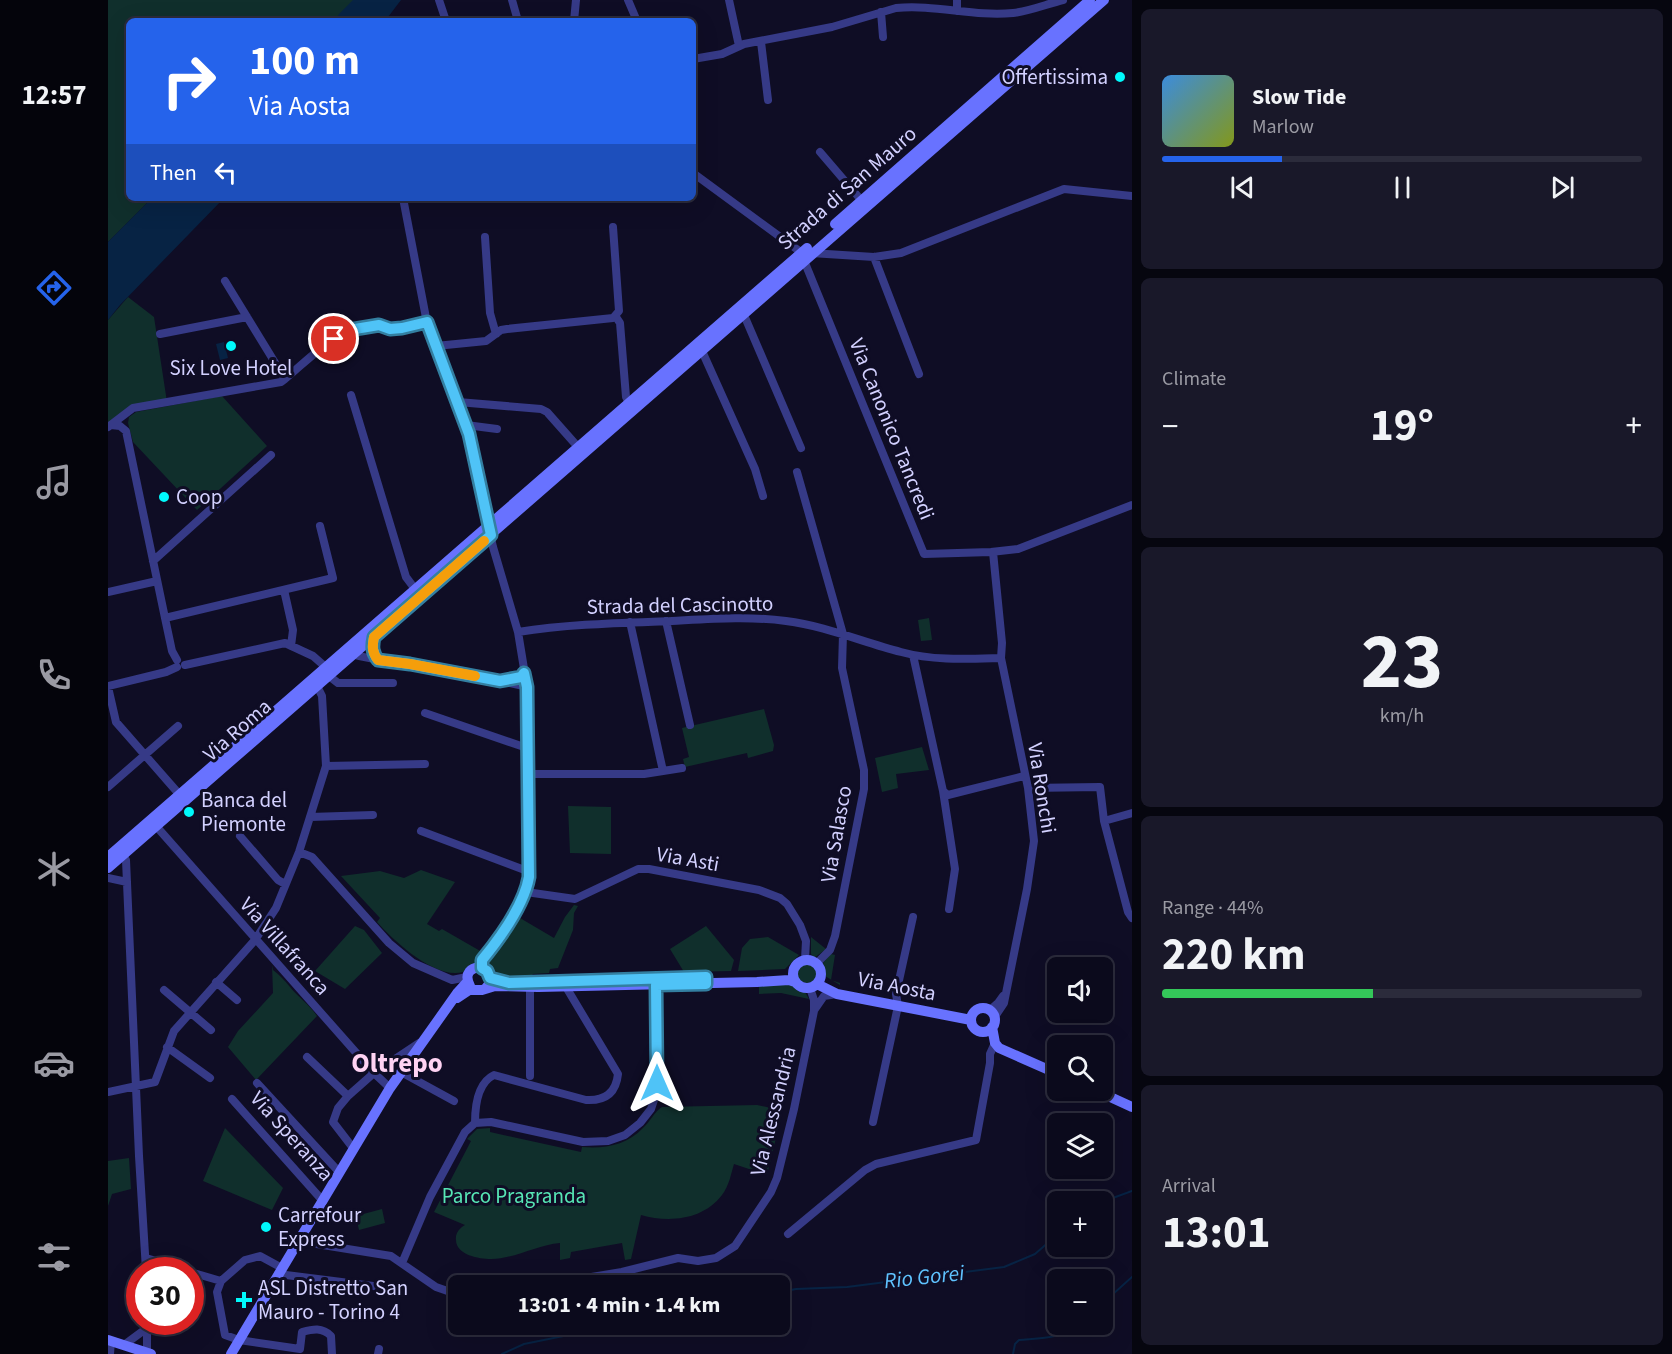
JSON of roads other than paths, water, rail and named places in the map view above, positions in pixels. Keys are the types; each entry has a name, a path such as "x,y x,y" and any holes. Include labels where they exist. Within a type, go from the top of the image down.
{"main road":[{"name":"Strada di San Mauro","path":"389,618 415,589 490,529 578,447 702,351 744,315 862,201 1090,0"},
{"name":"Strada di San Mauro","path":"389,618 1104,0"},
{"name":"Via Roma","path":"348,653 374,637 389,618"},
{"name":"Via Roma","path":"108,868 317,686 348,653 389,618"},
{"name":"Via Roma","path":"108,856 179,794 329,672"},
{"path":"477,983 566,987 656,985 706,980 783,975 806,959 817,963 820,968 816,983 801,987 795,981 789,980 706,980 542,980 530,985"},
{"path":"477,983 487,971 480,965"},
{"name":"Via Speranza","path":"231,1354 390,1088 452,1002 477,983 470,971 480,965"},
{"path":"794,969 795,981"},
{"name":"Via Aosta","path":"816,983 837,994 898,1002"},
{"name":"Via Aosta","path":"816,983 972,1017"},
{"path":"993,1031 975,1029 972,1017 980,1008 993,1031 1047,1067"},
{"path":"1113,1098 1132,1107"},
{"path":"109,1340 149,1353"}],"street":[{"path":"439,0 445,18"},
{"path":"512,0 517,18"},
{"path":"574,18 576,0"},
{"path":"628,0 637,18"},
{"path":"729,0 739,46"},
{"path":"957,0 957,11"},
{"path":"696,59 722,54 739,46 831,27 907,7 1013,13 1063,0"},
{"path":"881,12 883,37"},
{"path":"761,42 768,100"},
{"path":"820,152 862,201"},
{"path":"696,175 806,256 874,257 911,250 1064,189 1132,196"},
{"path":"404,201 427,322 466,425 493,547 518,632 527,687 530,872 526,892 480,965"},
{"path":"436,346 486,341 507,328 608,320 616,317 619,311 619,299 613,227"},
{"path":"484,237 490,314 496,334"},
{"name":"Via Canonico Tancredi","path":"806,256 924,554 993,552"},
{"path":"874,257 919,374"},
{"path":"225,280 285,380"},
{"path":"744,315 801,448"},
{"path":"160,334 247,317"},
{"path":"616,317 620,323 626,397 631,407"},
{"path":"110,426 133,408 281,382 318,349 349,330 379,325 390,329 402,328 427,322"},
{"path":"702,351 755,469 763,496"},
{"path":"351,395 403,570 415,589"},
{"path":"458,402 541,409 547,412 578,447"},
{"path":"466,425 497,429"},
{"path":"110,426 120,426 126,431 174,657 182,669 185,665 285,643 313,656 338,683 393,683"},
{"path":"153,561 271,455"},
{"path":"797,472 843,634"},
{"path":"1001,658 1002,643 993,552 1018,549 1132,505"},
{"path":"165,618 333,578 320,526"},
{"path":"108,592 157,581"},
{"path":"284,590 293,630 291,646"},
{"name":"Strada del Cascinotto","path":"518,632 565,625 736,618 787,621 843,634 914,655 952,659 1001,658"},
{"path":"666,621 690,725"},
{"path":"630,622 663,771"},
{"name":"Via Salasco","path":"817,963 830,950 835,936 864,789 864,770 842,668 843,634"},
{"path":"374,637 373,653 378,660"},
{"path":"348,653 527,687"},
{"path":"914,655 943,791 955,869 949,909"},
{"name":"Via Ronchi","path":"788,1234 865,1170 876,1164 976,1140 990,1063 993,1031 1004,1003 1027,889 1034,841 1028,788 1001,658"},
{"path":"177,663 166,672 108,686 116,722 179,794"},
{"path":"500,681 521,677 524,673"},
{"path":"108,1092 155,1082 174,1031 255,940 276,908 298,852 326,766 322,696 317,686"},
{"path":"425,713 527,748"},
{"path":"108,787 178,726"},
{"path":"326,766 426,764"},
{"path":"527,774 644,774 682,768"},
{"path":"943,791 948,795 1024,776"},
{"path":"1028,788 1100,786 1104,821 1128,912 1132,918"},
{"path":"1104,821 1132,813"},
{"path":"310,817 373,815"},
{"name":"Via Villafranca","path":"156,826 255,940 390,1088"},
{"path":"421,831 530,872"},
{"path":"240,836 278,880 285,884"},
{"path":"298,852 312,857 388,943 413,963 452,980 477,983"},
{"path":"123,855 126,860 135,1088 146,1257"},
{"name":"Via Asti","path":"526,892 575,899 638,869 649,869 759,890 780,898 787,904 800,925 806,941 806,959"},
{"path":"108,878 127,882"},
{"path":"873,1122 898,1002 896,994 913,917"},
{"path":"216,982 237,1000"},
{"name":"Via Alessandria","path":"604,1275 678,1258 698,1261 716,1258 735,1246 741,1239 771,1192 777,1178 814,1011 816,983"},
{"path":"530,985 530,1076"},
{"path":"402,1263 430,1197 465,1132 475,1123 491,1122 583,1142 608,1141 625,1135 640,1123 651,1109 657,1091 656,985"},
{"path":"475,1123 476,1103 480,1091 487,1078 494,1075 586,1100 596,1100 607,1096 615,1089 618,1074 566,987"},
{"path":"164,990 212,1030"},
{"path":"814,1011 824,996 837,994"},
{"path":"353,1148 333,1122 338,1108 374,1073 425,1039"},
{"path":"167,1047 210,1077"},
{"path":"307,1057 348,1096"},
{"path":"401,1072 454,1101"},
{"name":"Via Speranza","path":"257,1083 339,1172"},
{"name":"Via Speranza","path":"232,1099 322,1200"},
{"path":"298,1241 391,1256 436,1287 448,1291"},
{"path":"332,1354 331,1336 327,1331 316,1329 302,1332 300,1349 239,1340 225,1335 217,1292 222,1281 244,1260 260,1256 280,1271 381,1287"},
{"path":"204,1276 222,1281"},
{"path":"124,1345 136,1335"},
{"path":"148,1335 149,1353"},
{"path":"109,1340 110,1354"}],"water":[{"path":"353,0 401,0 387,18 337,18"},
{"path":"149,201 221,201 108,320 108,242"},
{"path":"224,342 228,358 220,360 216,344"}],"waterway":[{"name":"Rio Gorei","path":"1113,1198 1132,1191"},
{"name":"Rio Gorei","path":"790,1290 847,1287 1004,1267 1035,1254 1047,1244"},
{"path":"1113,1294 1132,1277"},
{"name":"Rio Gorei","path":"502,1354 524,1344 569,1335"},
{"path":"1013,1354 1015,1344 1019,1340 1058,1335"}],"place":[{"name":"Offertissima","path":"1120,77"},
{"name":"Six Love Hotel","path":"231,346"},
{"name":"Coop","path":"164,497"},
{"name":"Banca del Piemonte","path":"189,812"},
{"name":"Carrefour Express","path":"266,1227"},
{"name":"ASL Distretto San Mauro - Torino 4","path":"244,1300"}],"district":[{"name":"Oltrepo","path":"397,1063"}],"park label":[{"name":"Parco Pragranda","path":"514,1196"}]}
